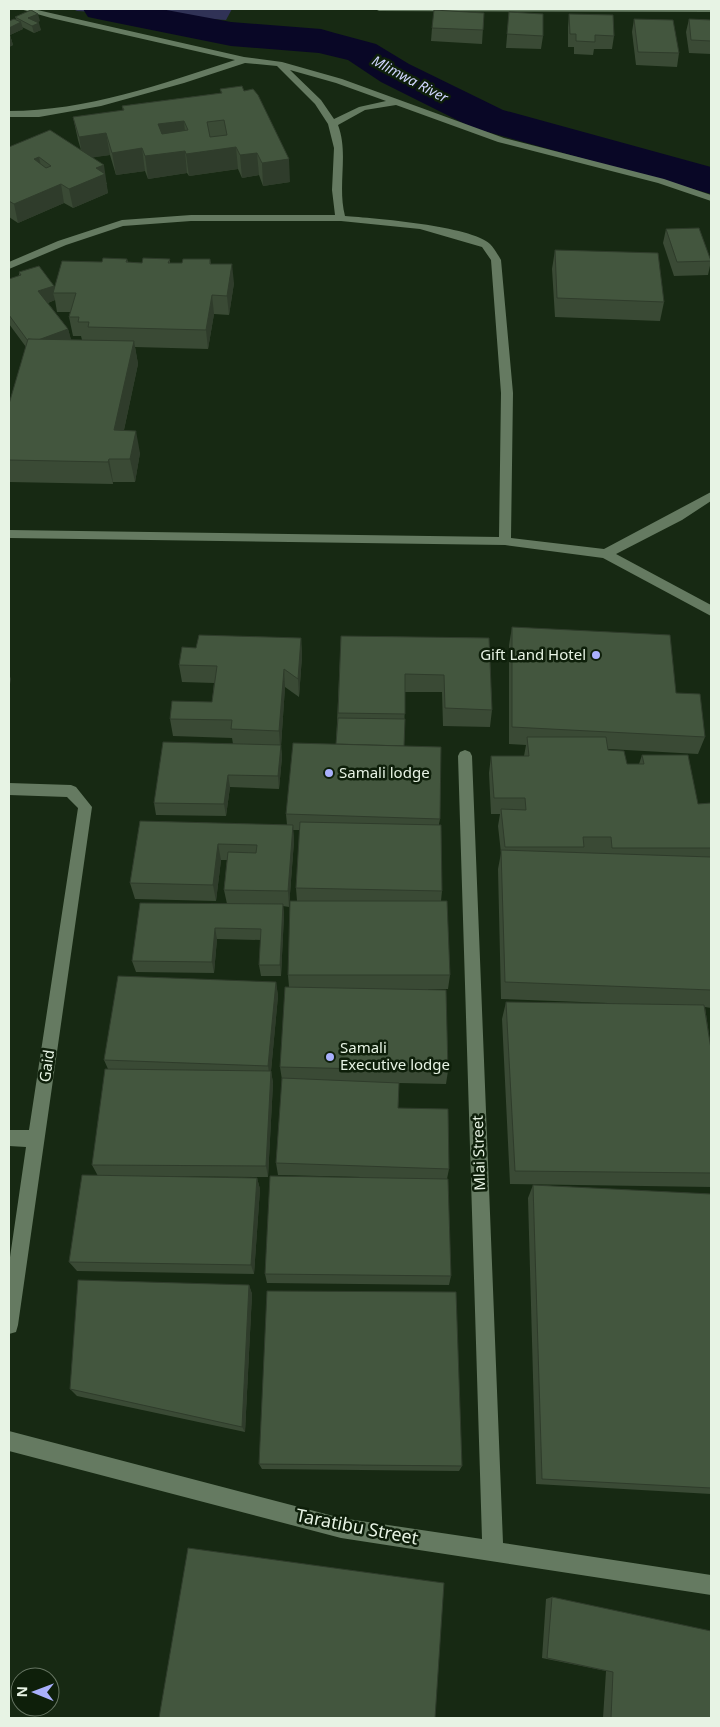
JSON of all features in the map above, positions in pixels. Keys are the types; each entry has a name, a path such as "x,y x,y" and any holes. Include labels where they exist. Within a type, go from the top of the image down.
{"street":[{"path":"24,9 244,60 280,64 339,81 501,140 661,181 711,198"},
{"path":"379,9 711,10"},
{"path":"9,114 39,114 101,103 181,82 244,60"},
{"path":"280,64 334,123 339,148 336,199 341,218"},
{"path":"334,123 348,113 365,106 397,102"},
{"path":"9,266 62,243 122,223 191,218 341,218 420,226 468,238 486,245 496,260 507,393 505,541"},
{"path":"606,554 678,517 711,496"},
{"path":"9,534 505,541 606,554 711,611"},
{"name":"Mlai Street","path":"465,756 493,1550"},
{"name":"Gaid","path":"9,789 71,791 85,807 9,1325"},
{"path":"9,1138 36,1139"},
{"name":"Taratibu Street","path":"9,1441 341,1528 711,1585"}],"shaded area":[{"path":"73,9 232,9 226,20 77,11"}],"building":[{"path":"31,10 38,14 28,18 39,23 32,26 15,17"},
{"path":"434,10 484,13 483,30 432,28"},
{"path":"509,12 543,14 543,36 507,34"},
{"path":"569,14 613,15 614,36 595,35 595,42 576,41 576,34 570,34"},
{"path":"14,19 21,22 9,28 9,21"},
{"path":"634,19 673,20 679,53 638,52"},
{"path":"689,19 711,20 711,41 691,40"},
{"path":"242,86 244,91 253,89 258,95 289,159 262,163 257,153 240,155 236,147 186,154 185,151 145,156 142,148 112,153 106,133 79,137 73,117 124,110 122,106 222,93 220,89","holes":["224,120 227,135 210,137 207,122","184,121 188,130 162,134 158,124"]},
{"path":"50,130 104,165 96,168 105,174 69,189 61,184 14,204 9,201 9,147","holes":["39,157 51,166 46,168 34,159"]},
{"path":"699,228 711,261 677,262 666,229"},
{"path":"555,250 658,253 664,302 557,298"},
{"path":"103,258 127,259 126,262 142,263 143,258 170,259 168,263 182,263 183,259 210,259 210,264 232,264 227,296 212,295 206,330 88,327 89,322 78,322 79,317 69,317 76,293 53,293 62,261 102,262"},
{"path":"39,266 54,286 38,291 68,329 38,340 28,339 28,341 9,315 9,279 21,275 19,272"},
{"path":"28,339 134,341 114,430 136,431 130,459 109,459 108,462 9,460 9,404"},
{"path":"512,627 670,635 676,693 700,694 705,737 512,727"},
{"path":"199,635 301,638 298,679 284,669 279,731 231,729 232,720 170,719 172,701 212,702 217,666 179,665 182,647 196,648"},
{"path":"341,636 489,638 492,710 445,708 444,675 405,674 405,714 338,713"},
{"path":"338,718 405,719 404,746 336,744"},
{"path":"527,737 606,737 608,750 624,751 627,764 644,764 642,755 688,755 698,804 711,803 711,848 612,848 611,837 583,837 584,847 505,847 501,809 526,810 525,798 494,798 491,756 529,756"},
{"path":"163,742 281,745 278,776 228,775 224,804 154,803"},
{"path":"293,743 441,747 440,819 286,814"},
{"path":"140,821 293,825 288,891 224,890 228,852 256,853 257,845 218,844 213,885 130,883"},
{"path":"300,822 441,825 442,891 296,888"},
{"path":"501,850 711,857 711,990 505,982"},
{"path":"290,901 447,901 450,975 288,975"},
{"path":"140,903 283,904 280,965 259,965 261,929 215,928 212,962 132,961"},
{"path":"118,976 276,982 268,1066 104,1060"},
{"path":"285,987 446,990 448,1071 280,1067"},
{"path":"506,1002 704,1005 711,1049 711,1173 515,1171"},
{"path":"105,1069 271,1071 266,1166 92,1165"},
{"path":"282,1078 399,1083 398,1108 448,1109 449,1169 276,1163"},
{"path":"82,1175 257,1178 251,1265 69,1262"},
{"path":"270,1176 448,1179 451,1276 265,1274"},
{"path":"533,1185 711,1194 711,1488 542,1479"},
{"path":"78,1280 249,1285 242,1427 70,1389"},
{"path":"267,1291 456,1292 462,1466 259,1464"},
{"path":"188,1548 444,1583 435,1718 159,1718"},
{"path":"552,1597 711,1631 711,1718 611,1718 613,1672 547,1658"}],"waterway":[{"name":"Mlimwa River","path":"102,9 231,34 321,41 362,52 395,73 488,119 711,181"}],"place":[{"name":"Gift Land Hotel","path":"596,655"},
{"name":"Samali lodge","path":"329,773"},
{"name":"Samali Executive lodge","path":"330,1057"}]}
